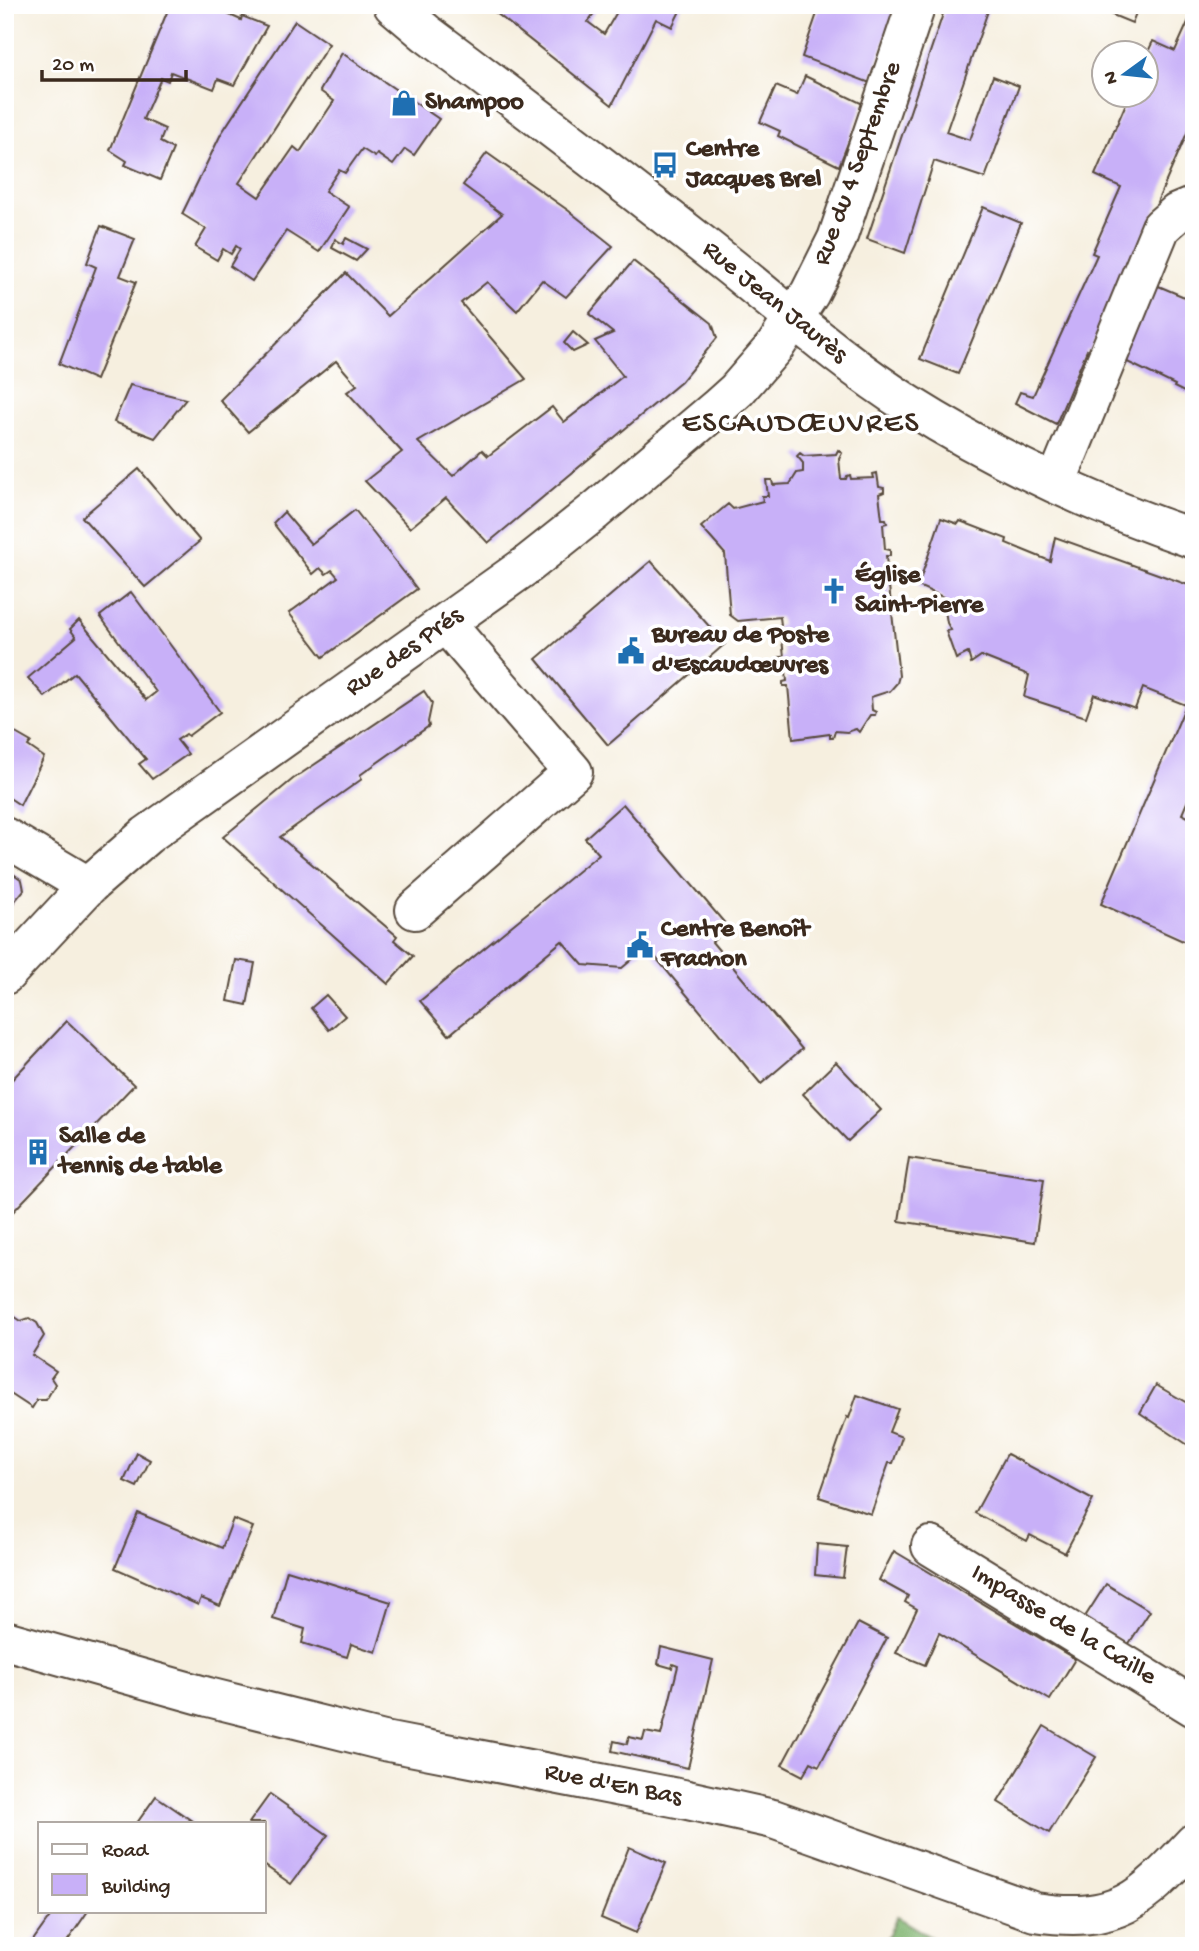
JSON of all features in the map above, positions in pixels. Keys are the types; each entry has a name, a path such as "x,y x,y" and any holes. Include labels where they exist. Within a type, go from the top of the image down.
{"street":[{"name":"Rue Jean Jaurès","path":"393,5 631,188 842,359 909,404 1106,507 1194,539"},
{"name":"Rue du 4 Septembre","path":"794,319 817,281 837,239 916,5"},
{"path":"1056,483 1161,227 1177,213 1194,206"},
{"name":"Rue des Prés","path":"5,975 88,886 117,859 176,813 446,624 570,531 718,408 756,370 794,319"},
{"path":"415,910 573,772 446,624"},
{"path":"5,837 88,886"},
{"name":"Impasse de la Caille","path":"931,1546 1194,1707"},
{"name":"Rue d'En Bas","path":"5,1640 208,1697 384,1741 683,1798 773,1819 1035,1912 1063,1916 1090,1915 1112,1910 1132,1901 1154,1885 1194,1843"}],"green space":[{"path":"897,1917 945,1946 883,1946"}],"building":[{"path":"170,5 207,5 241,20 242,16 267,26 234,85 218,79 214,89 171,72 168,81 161,78 143,119 165,129 160,142 173,149 160,180 125,165 127,161 110,150"},
{"path":"486,5 563,5 560,9 562,11 567,5 595,5 598,7 588,22 604,34 621,5 683,5 672,27 656,19 612,105"},
{"path":"820,5 897,5 870,83 802,57"},
{"path":"946,5 990,5 946,132 970,140 993,76 1019,86 985,178 934,161 905,253 867,239"},
{"path":"1088,5 1139,5 1132,23"},
{"path":"1194,9 1194,117 1157,202 1159,204 1090,352 1087,350 1056,424 1015,403 1020,392 1033,396 1097,255 1092,253 1121,187 1095,175 1124,108 1160,108 1160,44 1175,51"},
{"path":"295,21 329,44 239,183 259,197 294,147 300,152 334,101 320,91 342,53 439,119 414,155 405,149 393,165 377,154 375,157 362,149 345,173 339,170 325,191 349,207 319,252 286,231 252,281 230,266 240,249 236,246 231,254 223,249 217,260 195,247 206,229 182,214 221,134"},
{"path":"805,76 863,104 839,166 778,136 780,131 760,122 776,86 797,95"},
{"path":"487,153 613,246 566,297 542,280 517,311 487,282 461,303 526,379 418,442 453,476 482,450 488,456 552,407 564,422 623,376 595,341 613,333 589,314 633,261 712,323 717,338 681,382 488,543 446,498 410,528 365,481 402,452 347,392 357,385 336,361 248,432 220,400 346,273 388,316 502,214 463,185"},
{"path":"983,207 1021,223 958,374 920,359"},
{"path":"101,226 135,239 120,276 136,282 96,380 59,364 96,267 87,263"},
{"path":"346,238 367,249 356,261 332,248 335,239 343,244"},
{"path":"1149,282 1194,301 1194,397 1117,357"},
{"path":"573,332 588,345 573,352 564,343"},
{"path":"130,385 186,399 155,438 114,422"},
{"name":"Église Saint-Pierre","path":"838,450 842,453 839,459 841,479 850,475 851,479 874,478 873,474 877,473 879,487 884,488 884,492 879,494 882,519 886,519 887,523 883,524 885,549 890,550 890,556 886,556 888,578 892,579 893,585 889,586 899,676 890,691 871,697 875,715 870,715 859,732 856,729 847,732 835,731 833,738 830,738 830,734 793,739 788,686 783,686 783,682 787,681 785,662 781,662 780,657 784,657 781,630 777,630 777,626 781,625 780,617 738,621 730,615 725,554 701,527 728,504 733,509 763,501 762,496 768,496 766,480 772,480 773,485 790,484 797,473 803,472 803,463 797,456 800,453 804,456 836,454"},
{"path":"139,469 200,541 145,587 82,517"},
{"path":"355,510 417,589 323,657 289,613 338,577 332,570 326,574 320,568 313,574 273,523 284,512 311,544"},
{"path":"941,518 958,524 960,521 1007,539 1006,543 1050,561 1055,537 1194,587 1194,786 1182,814 1194,820 1194,946 1101,904 1186,705 1143,688 1135,709 1094,694 1086,717 1024,697 1029,675 981,656 971,663 968,653 956,659 946,631 951,630 947,623 943,597 918,586"},
{"name":"Bureau de Poste d'Escaudœuvres","path":"651,561 725,644 608,745 536,659"},
{"path":"131,592 220,712 188,736 186,734 177,740 188,754 152,779 139,764 146,759 75,673 45,697 28,678 76,637 70,629 79,620 146,700 156,692 100,616"},
{"path":"424,691 432,703 429,726 360,775 362,779 280,837 397,936 394,940 413,956 388,984 223,837 293,779"},
{"path":"5,727 31,742 28,746 44,757 20,805 5,795"},
{"name":"Centre Benoît Frachon","path":"623,804 728,927 712,942 802,1049 761,1084 647,947 622,968 583,965 562,941 449,1035 420,1001 599,854 585,838"},
{"path":"5,868 22,880 24,890 5,913"},
{"path":"236,960 255,963 247,1005 228,1001"},
{"path":"326,995 345,1016 329,1030 311,1008"},
{"name":"Salle de tennis de table","path":"67,1021 134,1085 7,1218 5,1087"},
{"path":"836,1062 881,1110 848,1141 803,1094"},
{"path":"909,1158 1044,1179 1035,1242 899,1221"},
{"path":"5,1310 21,1321 29,1318 37,1323 44,1336 32,1355 56,1371 51,1378 55,1384 46,1400 37,1400 32,1408 9,1393 5,1398"},
{"path":"1156,1385 1194,1407 1194,1449 1140,1413"},
{"path":"857,1395 898,1409 889,1432 902,1437 893,1463 889,1463 871,1514 819,1497"},
{"path":"137,1453 150,1460 137,1487 124,1481"},
{"path":"1007,1454 1093,1500 1065,1553 1030,1535 1027,1541 975,1513"},
{"path":"138,1513 222,1548 233,1519 253,1527 220,1606 201,1598 198,1605 115,1568"},
{"path":"817,1544 847,1547 843,1578 815,1575"},
{"path":"894,1551 1075,1659 1050,1700 939,1633 925,1665 896,1653 917,1609 905,1602 908,1596 879,1580"},
{"path":"287,1570 391,1602 376,1652 351,1644 347,1657 302,1643 305,1629 273,1619"},
{"path":"1106,1584 1150,1611 1128,1645 1083,1620"},
{"path":"858,1623 887,1638 819,1766 811,1762 803,1776 782,1765"},
{"path":"661,1647 713,1660 688,1768 612,1751 614,1741 627,1744 629,1737 643,1740 645,1732 661,1735 678,1666 673,1664 672,1668 658,1664"},
{"path":"1044,1726 1096,1757 1049,1833 998,1802"},
{"path":"270,1794 328,1835 291,1884 266,1866 266,1822 250,1822"},
{"path":"156,1796 194,1822 138,1822"},
{"path":"629,1847 666,1863 636,1933 601,1918"},
{"path":"53,1912 87,1912 64,1946 29,1946"}],"place":[{"name":"Shampoo","path":"404,103"},
{"name":"Centre Jacques Brel","path":"665,165"},
{"name":"Église Saint-Pierre","path":"834,591"},
{"name":"Bureau de Poste d'Escaudœuvres","path":"631,651"},
{"name":"Centre Benoît Frachon","path":"640,945"},
{"name":"Salle de tennis de table","path":"38,1152"}],"district":[{"name":"ESCAUDŒUVRES","path":"801,425"}]}
